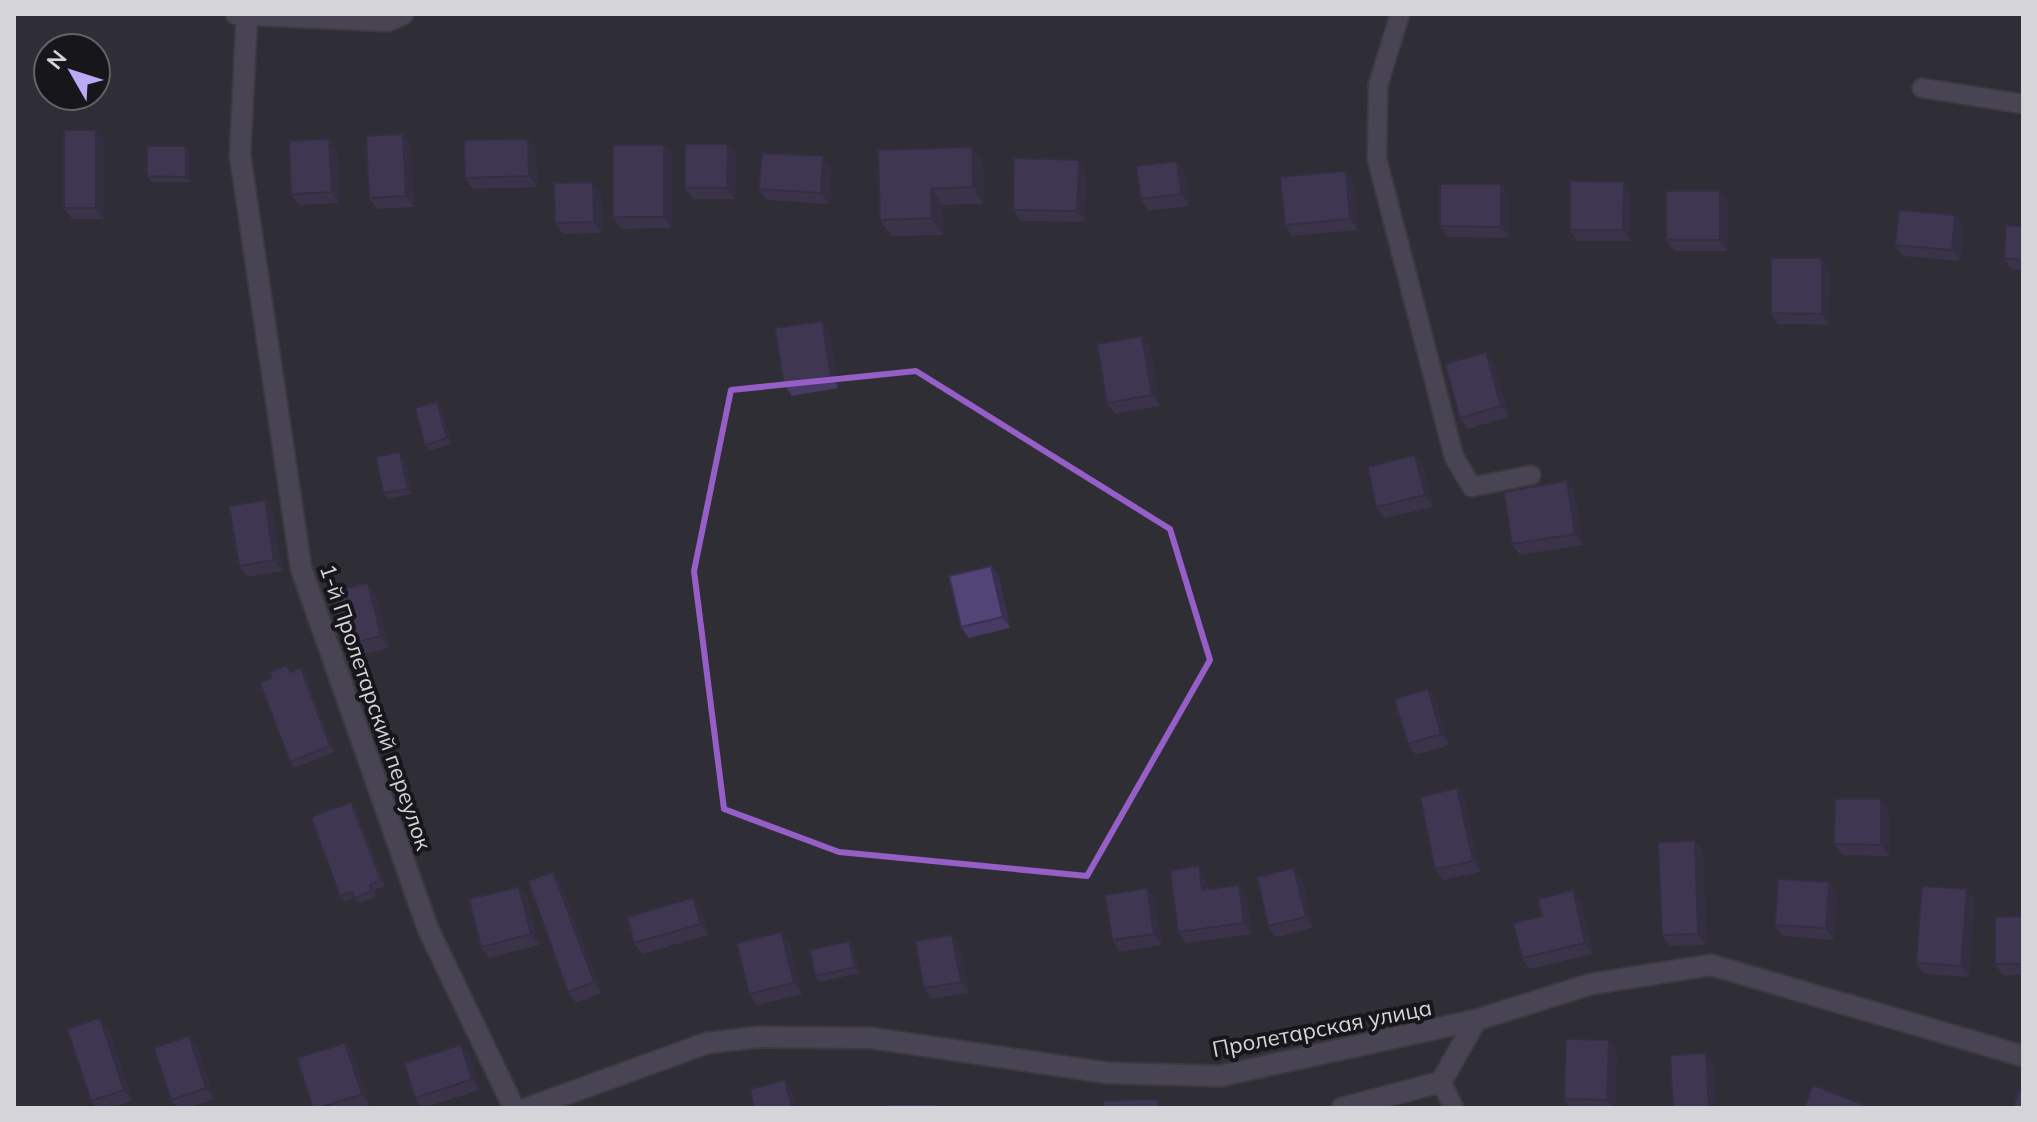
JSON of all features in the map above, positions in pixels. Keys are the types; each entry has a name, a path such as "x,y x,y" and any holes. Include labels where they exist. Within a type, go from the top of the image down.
{"street":[{"path":"236,14 387,21 403,14"},
{"name":"1-й Пролетарский переулок","path":"247,14 240,155 301,568 428,929 514,1108"},
{"name":"Пролетарская улица","path":"528,1108 707,1043 759,1037 871,1038 1108,1073 1220,1076 1476,1020 1591,984 1711,965 2023,1056"},
{"path":"1342,1108 1441,1082 1476,1020"}],"lane":[{"path":"1400,14 1378,85 1377,159 1454,457 1472,487 1531,475"},
{"path":"1922,88 2023,104"},
{"path":"1441,1082 1454,1108"}],"highlighted area":[{"path":"916,371 1170,529 1210,660 1087,876 839,852 724,809 694,571 731,390"}],"building":[{"path":"64,130 96,130 96,208 64,208"},
{"path":"403,134 406,196 369,198 366,136"},
{"path":"329,139 332,192 291,194 289,141"},
{"path":"528,139 529,176 465,178 464,140"},
{"path":"685,144 728,144 727,188 685,188"},
{"path":"613,145 664,145 664,217 613,217"},
{"path":"147,146 186,146 186,177 147,176"},
{"path":"972,147 973,187 931,189 932,218 880,220 878,150"},
{"path":"762,153 823,156 821,193 759,189"},
{"path":"1014,158 1079,160 1077,211 1013,210"},
{"path":"1177,161 1181,194 1141,199 1136,166"},
{"path":"1346,171 1350,219 1285,225 1280,177"},
{"path":"1570,181 1624,182 1623,230 1570,230"},
{"path":"593,182 594,222 555,223 554,183"},
{"path":"1440,184 1501,184 1501,227 1440,226"},
{"path":"1666,191 1720,191 1720,240 1666,240"},
{"path":"1899,210 1955,215 1952,250 1895,245"},
{"path":"2006,225 2023,227 2023,260 2004,258"},
{"path":"1771,258 1822,258 1822,314 1771,313"},
{"path":"822,321 831,377 784,385 775,328"},
{"path":"1142,336 1152,395 1107,403 1097,344"},
{"path":"1486,352 1501,406 1460,418 1445,364"},
{"path":"437,402 447,438 425,445 415,408"},
{"path":"400,452 408,489 383,493 376,457"},
{"path":"1415,455 1425,495 1376,507 1368,467"},
{"path":"1567,481 1575,534 1512,544 1504,492"},
{"path":"265,500 274,560 239,566 229,506"},
{"path":"991,566 1003,617 961,627 949,576"},
{"path":"368,583 381,636 344,645 331,592"},
{"path":"287,665 290,672 301,668 330,746 290,762 260,683 272,678 269,672"},
{"path":"1428,689 1441,734 1408,744 1394,699"},
{"path":"1457,788 1473,861 1435,869 1420,797"},
{"path":"1835,799 1881,799 1881,845 1834,844"},
{"path":"351,802 381,880 370,885 372,891 354,898 352,892 340,896 311,817"},
{"path":"1695,841 1698,934 1662,935 1658,842"},
{"path":"1199,866 1202,890 1239,885 1244,923 1178,932 1170,870"},
{"path":"1294,868 1306,917 1268,926 1257,877"},
{"path":"553,872 594,982 568,992 528,881"},
{"path":"1778,879 1829,882 1826,928 1775,925"},
{"path":"1922,886 1967,889 1961,966 1916,963"},
{"path":"519,887 531,934 481,947 469,899"},
{"path":"1147,888 1154,934 1112,940 1105,895"},
{"path":"1573,890 1585,943 1522,958 1513,923 1542,916 1538,899"},
{"path":"693,898 701,924 634,943 627,917"},
{"path":"2023,916 2023,964 1995,964 1995,917"},
{"path":"781,932 794,983 749,994 737,943"},
{"path":"952,935 961,982 924,988 915,941"},
{"path":"849,941 855,967 815,976 810,950"},
{"path":"100,1018 124,1090 91,1101 67,1029"},
{"path":"189,1036 206,1088 171,1100 154,1048"},
{"path":"1566,1039 1609,1040 1607,1100 1564,1099"},
{"path":"345,1043 362,1094 313,1108 297,1058"},
{"path":"461,1045 472,1079 415,1098 404,1063"},
{"path":"1706,1053 1709,1108 1673,1108 1670,1055"},
{"path":"785,1080 792,1108 754,1108 750,1089"},
{"path":"1813,1085 1872,1108 1804,1108"},
{"path":"2019,1091 2023,1092 2023,1108 2013,1108"},
{"path":"1158,1099 1159,1108 1103,1108 1103,1101"},
{"path":"887,1104 937,1104 937,1108 887,1108"}]}
